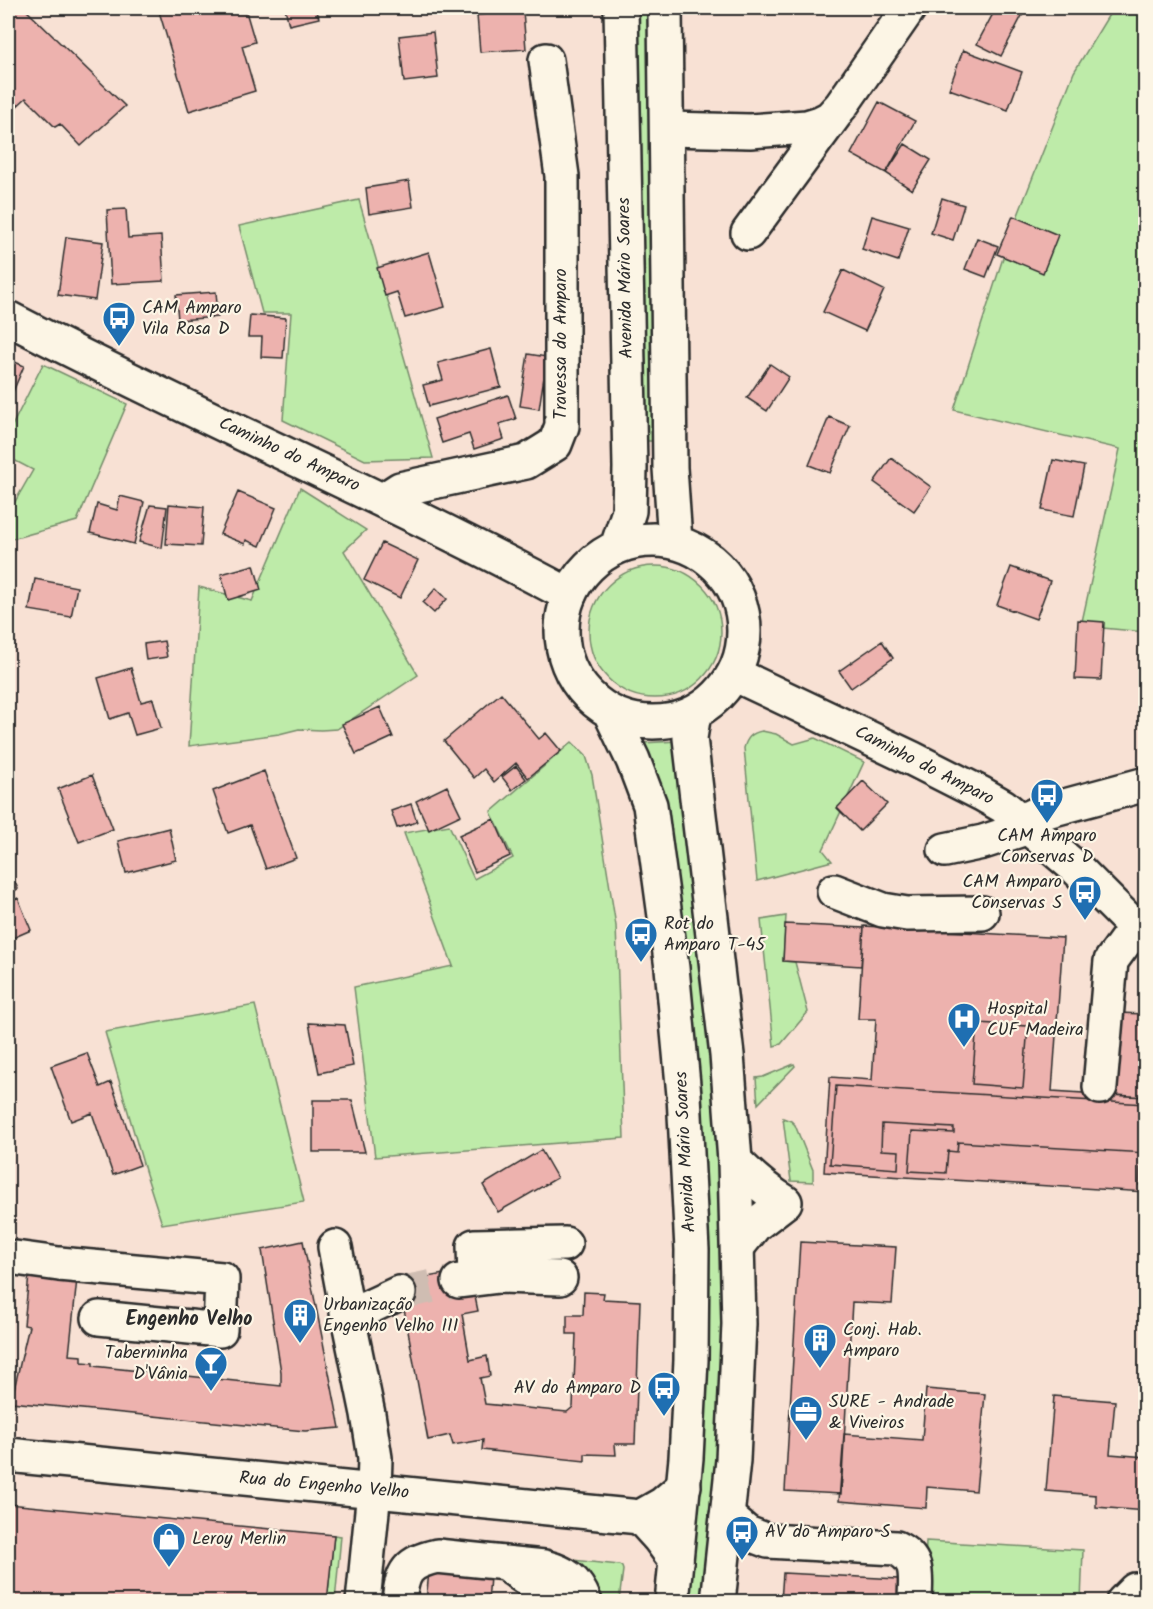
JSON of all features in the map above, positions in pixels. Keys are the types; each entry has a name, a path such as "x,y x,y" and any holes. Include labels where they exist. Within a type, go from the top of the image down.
{"main road":[{"name":"Avenida Mário Soares","path":"617,547 629,511 630,468 621,8"},
{"path":"665,8 670,468 675,542"},
{"path":"748,233 909,8"},
{"name":"Travessa do Amparo","path":"383,500 400,489 526,462 555,444 562,426 562,177 546,60"},
{"path":"667,129 750,131 807,127 830,118 841,106"},
{"name":"Caminho do Amparo","path":"8,318 383,500 569,595"},
{"path":"650,539 675,542 697,550 717,564 731,583 741,604 745,628 742,652 734,674 710,703 694,713 666,722 637,721 610,712 588,696 572,674 563,648 562,621 569,595 582,573 601,555 617,547 650,539"},
{"name":"Caminho do Amparo","path":"734,674 1003,806 1076,868 1140,933"},
{"name":"Avenida Mário Soares","path":"610,712 633,760 650,805 672,968 684,1095 692,1261 691,1360 684,1486 672,1602"},
{"path":"694,713 690,738 727,1055 735,1161 738,1246 739,1324 733,1460 718,1602"},
{"path":"945,850 983,842 1025,824 1039,813 1146,784"},
{"path":"834,891 883,910 907,914 982,913"},
{"path":"1100,1087 1111,961 1140,933"},
{"path":"735,1161 766,1191 785,1202 755,1226 738,1246"},
{"path":"560,1278 499,1276 466,1280 474,1246 565,1244"},
{"path":"335,1247 375,1458 363,1602"},
{"path":"8,1257 222,1279 219,1330 99,1318"},
{"path":"348,1317 399,1293"},
{"name":"Rua do Engenho Velho","path":"8,1455 640,1517"},
{"path":"676,1561 640,1517 663,1504 684,1486"},
{"path":"727,1516 747,1533 768,1541 896,1548 905,1552 916,1569 915,1602"},
{"path":"399,1602 406,1571 422,1559 437,1556 544,1567 560,1571 573,1580 580,1589 585,1602"},
{"path":"503,1563 560,1602"},
{"path":"1123,1602 1135,1590 1146,1590"}],"green space":[{"path":"635,8 649,8 656,441 643,441"},
{"path":"1113,8 1145,8 1145,632 1081,626 1120,449 954,410 1011,233 1074,72"},
{"path":"359,200 433,458 365,460 283,420 291,313 262,313 239,226"},
{"path":"43,364 127,404 77,521 8,540 8,514 33,470 8,457 8,434"},
{"path":"300,488 366,530 344,551 418,675 337,729 299,729 279,734 189,746 199,587 252,601"},
{"path":"655,566 680,571 702,585 716,607 721,632 716,657 702,679 680,693 655,698 630,693 608,679 594,657 589,632 594,607 608,585 630,571"},
{"path":"762,731 776,734 794,744 815,738 864,762 823,850 832,861 757,881 744,748 750,737"},
{"path":"678,741 715,1086 721,1180 723,1319 717,1459 702,1601 687,1601 705,1430 709,1294 706,1185 692,1021 666,803 652,762 642,743"},
{"path":"572,742 586,756 592,775 616,926 624,1138 375,1157 354,987 453,966 404,833 449,825 474,879 513,858 491,812"},
{"path":"786,916 783,961 795,962 808,1012 781,1044 774,1046 761,920"},
{"path":"255,1005 304,1202 162,1224 105,1032"},
{"path":"794,1064 795,1066 758,1104 756,1078"},
{"path":"783,1118 795,1125 813,1170 813,1182 791,1181"},
{"path":"334,1535 341,1536 335,1601 327,1602"},
{"path":"926,1541 1083,1550 1081,1601 924,1602"},
{"path":"563,1559 622,1567 619,1601 595,1601"}],"building":[{"path":"8,8 24,8 125,106 81,146 60,124 55,127 26,98 14,109 8,101"},
{"path":"158,8 245,8 255,42 242,46 255,91 189,111"},
{"path":"285,8 316,8 319,18 289,25"},
{"path":"996,8 1026,8 1001,56 977,44"},
{"path":"523,11 526,49 480,52 477,15"},
{"path":"433,32 438,78 404,82 399,36"},
{"path":"963,50 1022,72 1008,110 949,89"},
{"path":"879,102 915,121 886,173 851,154"},
{"path":"905,144 931,160 912,190 886,173"},
{"path":"409,181 413,207 369,214 366,188"},
{"path":"942,198 964,205 953,240 931,233"},
{"path":"126,209 128,238 161,236 164,281 111,284 107,210"},
{"path":"872,216 909,227 898,261 862,249"},
{"path":"1013,216 1058,235 1043,273 997,254"},
{"path":"66,237 103,242 95,300 58,295"},
{"path":"977,238 998,246 986,277 965,269"},
{"path":"429,252 445,307 405,318 397,292 385,296 377,268"},
{"path":"843,270 884,290 865,331 823,312"},
{"path":"216,292 218,317 178,320 176,295"},
{"path":"250,315 286,318 283,358 261,357 262,337 248,337"},
{"path":"491,349 501,387 429,406 423,385 443,380 438,363"},
{"path":"528,354 547,357 539,409 520,406"},
{"path":"8,359 24,366 8,403"},
{"path":"770,364 789,377 767,411 747,398"},
{"path":"508,395 516,419 499,424 504,439 474,449 469,434 442,443 434,419"},
{"path":"829,417 850,426 830,473 809,465"},
{"path":"891,458 931,487 914,511 874,482"},
{"path":"1053,460 1084,466 1074,516 1042,510"},
{"path":"238,492 276,508 260,546 246,540 245,544 220,534"},
{"path":"120,496 144,502 134,544 90,533 97,504 117,510"},
{"path":"169,504 204,507 201,546 166,544"},
{"path":"150,505 167,507 162,548 139,542"},
{"path":"382,543 418,560 400,598 364,580"},
{"path":"254,565 261,590 228,600 221,574"},
{"path":"1011,567 1050,581 1036,619 997,605"},
{"path":"35,579 77,587 71,617 29,610"},
{"path":"436,588 447,599 434,613 423,603"},
{"path":"1078,620 1104,622 1101,680 1075,679"},
{"path":"164,641 167,657 146,660 144,644"},
{"path":"882,641 893,658 851,688 839,671"},
{"path":"131,668 141,702 153,699 161,728 135,735 128,713 110,719 98,678"},
{"path":"501,693 539,739 546,733 561,751 528,778 516,763 494,782 484,769 474,778 444,741"},
{"path":"380,707 393,737 356,754 342,724"},
{"path":"516,766 526,779 512,790 502,777"},
{"path":"264,771 296,858 266,869 250,825 228,833 213,791"},
{"path":"92,775 113,829 79,842 58,789"},
{"path":"863,781 887,804 860,831 837,808"},
{"path":"447,786 461,815 429,830 416,801"},
{"path":"411,804 417,822 397,828 391,811"},
{"path":"494,819 510,856 475,872 459,835"},
{"path":"169,828 176,860 126,873 118,841"},
{"path":"8,867 18,889 8,894"},
{"path":"18,898 31,930 8,940 8,902"},
{"path":"785,924 864,928 861,966 783,961"},
{"name":"Hospital CUF Madeira","path":"864,926 1063,938 1052,1091 1146,1097 1146,1192 824,1172 830,1077 872,1080 876,1019 858,1019"},
{"path":"1117,1013 1146,1014 1146,1097 1109,1095"},
{"path":"309,1023 345,1025 353,1066 319,1073"},
{"path":"977,1023 1028,1026 1023,1088 972,1084"},
{"path":"87,1053 100,1087 111,1082 140,1165 113,1175 92,1113 71,1121 51,1066"},
{"path":"836,1086 1146,1104 1146,1153 958,1142 957,1152 948,1151 946,1173 909,1171 912,1131 954,1133 954,1128 882,1124 881,1150 899,1151 898,1169 830,1164"},
{"path":"313,1100 352,1100 365,1152 313,1152"},
{"path":"541,1150 557,1178 498,1212 483,1185"},
{"path":"1146,1159 1146,1185 1139,1185 1140,1168 1145,1168"},
{"name":"Urbanização Engenho Velho III","path":"303,1241 340,1428 305,1431 11,1402 29,1326 24,1325 29,1275 77,1279 69,1355 82,1356 82,1362 93,1363 93,1366 281,1386 281,1372 262,1250"},
{"name":"Conj. Hab. Amparo","path":"800,1242 896,1247 892,1304 852,1302 841,1494 785,1491"},
{"name":"Urbanização Engenho Velho III","path":"455,1272 474,1292 478,1311 462,1314 470,1360 487,1356 490,1376 480,1378 485,1404 567,1412 573,1407 576,1334 567,1334 567,1315 583,1315 584,1292 604,1293 603,1299 640,1301 635,1444 615,1444 616,1455 585,1454 585,1461 482,1450 483,1440 453,1445 450,1435 428,1440 399,1282"},
{"name":"Conj. Hab. Amparo","path":"926,1389 985,1394 976,1491 927,1487 926,1508 839,1501 844,1434 922,1440"},
{"path":"1054,1396 1115,1401 1110,1454 1146,1457 1146,1511 1096,1507 1096,1495 1046,1491"},
{"name":"Leroy Merlin","path":"8,1504 334,1535 327,1602 8,1602"},
{"path":"429,1571 490,1577 488,1602 426,1602"},
{"path":"783,1573 898,1579 898,1602 781,1602"}],"tunnel":[{"path":"399,1293 459,1281"}],"place":[{"name":"CAM Amparo Vila Rosa D","path":"119,347"},
{"name":"CAM Amparo Conservas D","path":"1047,824"},
{"name":"CAM Amparo Conservas S","path":"1085,921"},
{"name":"Rot do Amparo T-45","path":"641,963"},
{"name":"Hospital CUF Madeira","path":"964,1048"},
{"name":"Urbanização Engenho Velho III","path":"300,1344"},
{"name":"Conj. Hab. Amparo","path":"820,1369"},
{"name":"Taberninha D'Vânia","path":"211,1392"},
{"name":"AV do Amparo D","path":"664,1417"},
{"name":"SURE - Andrade & Viveiros","path":"806,1441"},
{"name":"AV do Amparo S","path":"742,1561"},
{"name":"Leroy Merlin","path":"169,1568"}],"district":[{"name":"Engenho Velho","path":"189,1320"}]}
